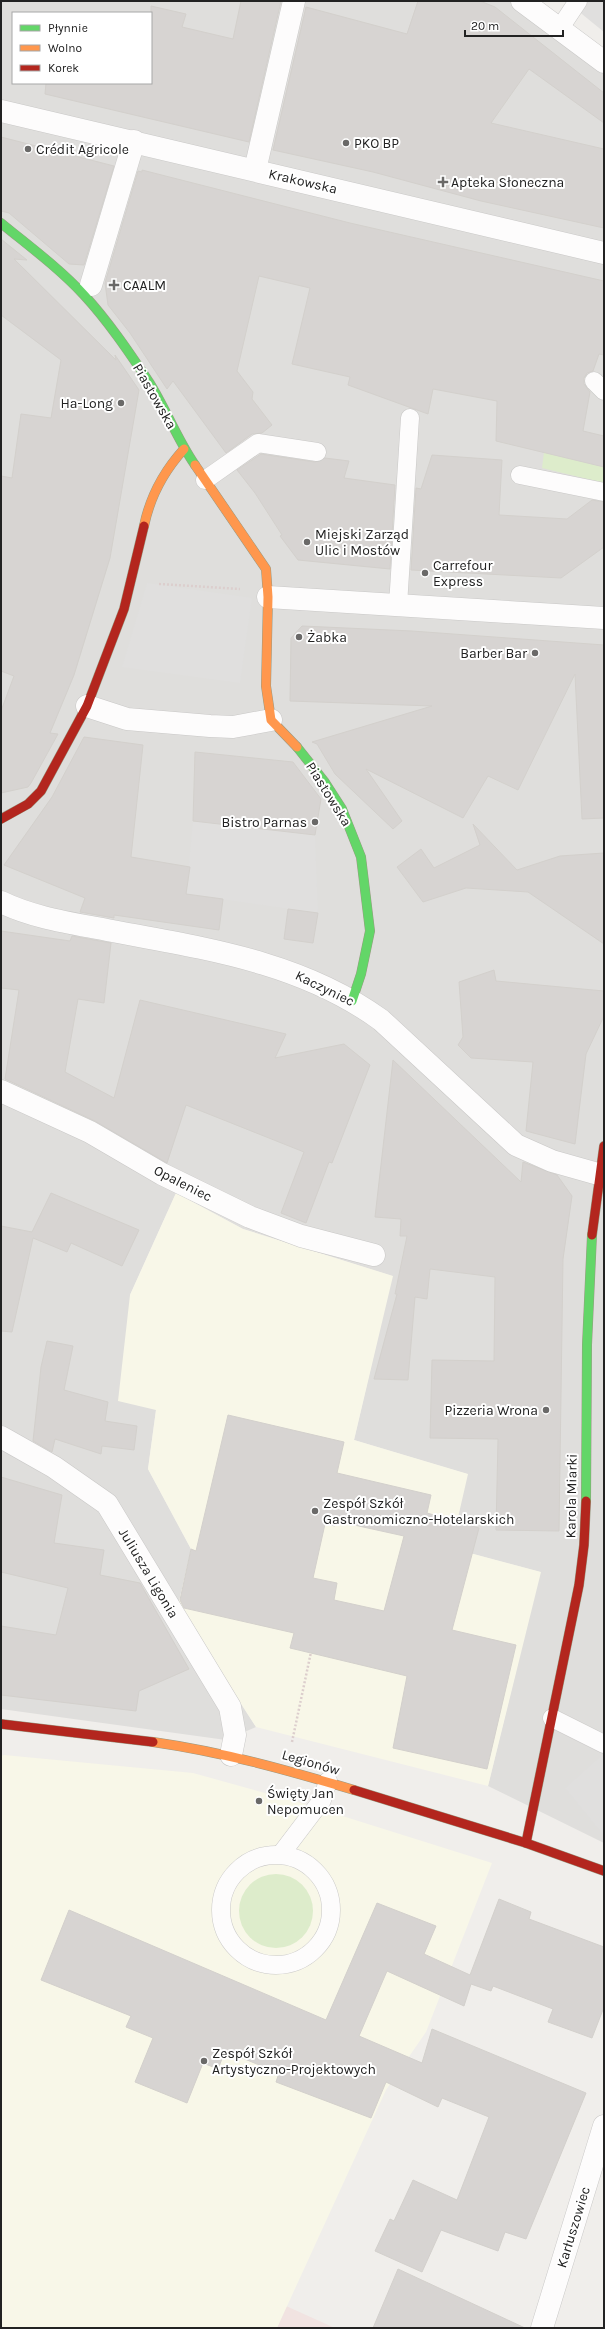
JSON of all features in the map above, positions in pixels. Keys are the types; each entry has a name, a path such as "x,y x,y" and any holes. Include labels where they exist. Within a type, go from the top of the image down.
{"street":[{"path":"255,170 294,1"},
{"path":"522,1 604,62"},
{"name":"Krakowska","path":"1,111 134,141 604,253"},
{"path":"92,286 134,141"},
{"name":"Piastowska","path":"1,224 48,261 84,295 120,340 150,384 184,448 262,560 267,578 266,686 271,720 302,751 324,781 342,809 361,857 370,931 362,974 352,1001"},
{"path":"1,819 28,804 41,791 87,706 124,609 137,561 148,505 170,464 184,448"},
{"path":"268,597 604,618"},
{"path":"87,706 127,719 210,726 233,727 271,720"},
{"name":"Kaczyniec","path":"1,902 53,919 242,956 266,963 327,987 381,1020 516,1146 533,1155 598,1174"},
{"name":"Opaleniec","path":"1,1090 90,1132 162,1174 250,1217 301,1236 374,1255"},
{"name":"Karola Miarki","path":"526,1842 579,1585 584,1545 588,1302 592,1228 598,1174 604,1146"},
{"name":"Juliusza Ligonia","path":"1,1437 54,1467 107,1504 230,1707 235,1735 231,1755"},
{"name":"Legionów","path":"1,1724 148,1741 231,1755 328,1781 526,1842 604,1870"},
{"name":"Karłuszowiec","path":"542,2328 604,2126"}],"lane":[{"path":"560,28 578,1"},
{"path":"398,605 410,418"},
{"path":"205,480 258,443 317,452"},
{"path":"520,475 604,492"},
{"path":"552,1718 604,1744"},
{"path":"281,1854 299,1859 314,1870 326,1884 332,1902 331,1922 320,1944 312,1953 295,1962 277,1966 259,1963 243,1956 230,1943 222,1926 220,1908 224,1890 232,1875 246,1863 262,1856 281,1854 322,1800 328,1781"}],"path":[{"path":"154,584 246,590"},
{"path":"290,1750 311,1652"}],"shaded area":[{"path":"1,1 539,1 604,48 604,1843 488,1786 540,1572 451,1548 467,1474 354,1440 392,1276 243,1229 176,1193 130,1295 156,1410 148,1469 191,1549 178,1606 256,1727 226,1740 1,1709"},
{"path":"566,1 604,1 604,32"},
{"path":"147,583 252,598 240,683 122,667"},
{"path":"193,821 315,835 318,913 186,894"},
{"name":"Zespół Szkół Gastronomiczno-Hotelarskich","path":"176,1193 243,1229 393,1276 354,1440 468,1474 451,1548 541,1572 488,1786 256,1727 178,1606 191,1549 148,1469 156,1410 118,1401 130,1295"},
{"path":"604,1753 604,1836 565,1788"},
{"name":"Zespół Szkół Artystyczno-Projektowych","path":"4,1755 193,1773 301,1803 492,1863 426,2032 386,2090 277,2328 1,2328 1,1756"},
{"path":"286,2306 335,2328 277,2328"}],"green space":[{"path":"544,452 604,467 604,483 542,468"},
{"path":"269,1874 283,1874 297,1880 307,1890 313,1904 313,1918 307,1932 297,1942 283,1948 269,1948 255,1942 245,1932 239,1918 239,1904 245,1890 255,1880"}],"building":[{"path":"241,1 281,1 249,142 45,94 46,84 152,84 151,6 186,14 182,27 233,39"},
{"path":"418,1 480,1 495,7 604,93 604,123 529,69 491,123 604,149 604,228 481,201 373,172 273,150 306,7 407,34"},
{"path":"1,137 114,166 84,265 69,264 9,213 1,211"},
{"path":"142,170 350,223 604,281 604,355 599,354 593,371 587,373 584,378 584,384 590,392 583,431 604,436 604,467 496,441 497,401 433,389 428,414 348,385 350,377 292,364 310,288 259,276 237,371 253,392 252,399 272,425 262,433 252,434 226,453 173,381 167,389 130,333 108,305 105,283 138,171 142,172"},
{"path":"1,239 27,260 14,259 116,360 115,355 139,390 110,558 74,675 50,733 58,734 28,787 1,793 1,711 14,676 1,671 1,476 12,478 21,414 51,418 61,360 1,315"},
{"path":"261,454 315,462 325,458 349,461 344,478 395,485 390,569 298,560 280,536 282,535 255,493 237,470"},
{"path":"432,455 502,460 499,515 567,519 592,500 604,502 604,547 561,578 411,570 416,488 421,489"},
{"path":"302,626 412,631 604,645 604,818 582,819 575,674 518,790 488,776 463,818 366,769 402,821 393,829 335,774 317,744 312,742 432,706 290,701 291,638"},
{"path":"84,737 143,745 131,857 190,867 186,894 223,899 219,930 114,915 114,918 80,912 85,898 4,865 52,797"},
{"path":"195,752 293,762 321,799 315,835 193,821"},
{"path":"473,824 517,870 560,856 604,853 604,944 528,892 466,888 423,902 397,867 421,849 434,868 480,845"},
{"path":"288,909 318,913 313,943 284,939"},
{"path":"1,931 70,941 72,936 111,943 104,1003 78,999 65,1072 114,1098 140,1000 286,1034 275,1058 344,1044 370,1065 332,1163 329,1162 306,1223 281,1213 304,1152 186,1105 167,1163 95,1121 5,1079 19,990 1,988"},
{"path":"494,970 496,981 604,991 604,1016 586,1054 575,1144 526,1131 533,1062 471,1058 458,1045 463,1037 459,982"},
{"path":"393,1060 521,1182 523,1162 557,1175 572,1196 563,1259 559,1531 496,1530 498,1439 430,1438 432,1360 494,1361 495,1277 430,1269 427,1299 415,1297 408,1380 374,1379 397,1294 395,1294 407,1236 400,1236 401,1219 375,1217"},
{"path":"51,1193 139,1230 122,1266 71,1243 67,1252 33,1238 12,1332 1,1331 1,1226 32,1232"},
{"path":"47,1341 73,1346 64,1390 108,1402 105,1421 137,1426 134,1450 102,1446 101,1454 55,1439 52,1452 33,1441 41,1367"},
{"path":"228,1415 344,1442 337,1473 431,1495 427,1513 479,1528 452,1630 516,1645 487,1769 393,1748 407,1676 290,1648 294,1633 184,1608 180,1600 191,1549 196,1551","holes":["336,1521 404,1536 384,1611 334,1600 337,1583 313,1578 325,1524 335,1526"]},
{"path":"1,1477 62,1495 54,1543 104,1550 100,1575 140,1583 189,1669 139,1691 136,1711 1,1695 1,1626 56,1635 68,1588 1,1572"},
{"path":"499,1899 531,1912 529,1919 604,1947 604,2007 592,2038 548,2022 553,2009 493,1986 491,1991 471,1984 464,2006 387,1971 359,2036 422,2063 432,2029 586,2093 526,2239 505,2232 498,2251 441,2230 422,2272 375,2251 390,2219 394,2221 413,2180 457,2200 489,2117 442,2098 438,2107 386,2082 371,2118 276,2082 279,2073 225,2051 218,2069 203,2063 187,2103 135,2082 153,2038 126,2027 131,2016 41,1980 69,1910 326,2020 377,1903 436,1926 424,1954 470,1975"},
{"path":"398,2269 525,2328 373,2328"}],"traffic: fast":[{"path":"1,223 64,276 84,295 110,326 149,382 195,465"},
{"path":"297,747 324,781 342,809 361,857 370,931 361,974 352,1001"},
{"path":"586,1501 587,1345 592,1235"}],"traffic: slow":[{"path":"144,526 150,505 164,475 184,449"},
{"path":"195,465 266,569 268,597 266,686 271,720 297,747"},
{"path":"153,1742 255,1762 354,1790"}],"traffic: jam":[{"path":"1,819 28,804 41,791 87,706 124,609 144,526"},
{"path":"592,1235 604,1146"},
{"path":"526,1843 579,1585 584,1545 586,1501"},
{"path":"1,1724 153,1742"},
{"path":"354,1790 526,1843 604,1871"}],"place":[{"name":"PKO BP","path":"346,143"},
{"name":"Crédit Agricole","path":"28,149"},
{"name":"Apteka Słoneczna","path":"443,182"},
{"name":"CAALM","path":"114,285"},
{"name":"Ha-Long","path":"121,403"},
{"name":"Miejski Zarząd Ulic i Mostów","path":"307,542"},
{"name":"Carrefour Express","path":"425,573"},
{"name":"Żabka","path":"299,637"},
{"name":"Barber Bar","path":"535,653"},
{"name":"Bistro Parnas","path":"315,822"},
{"name":"Pizzeria Wrona","path":"546,1410"},
{"name":"Zespół Szkół Gastronomiczno-Hotelarskich","path":"315,1511"},
{"name":"Święty Jan Nepomucen","path":"259,1801"},
{"name":"Zespół Szkół Artystyczno-Projektowych","path":"204,2061"}]}
